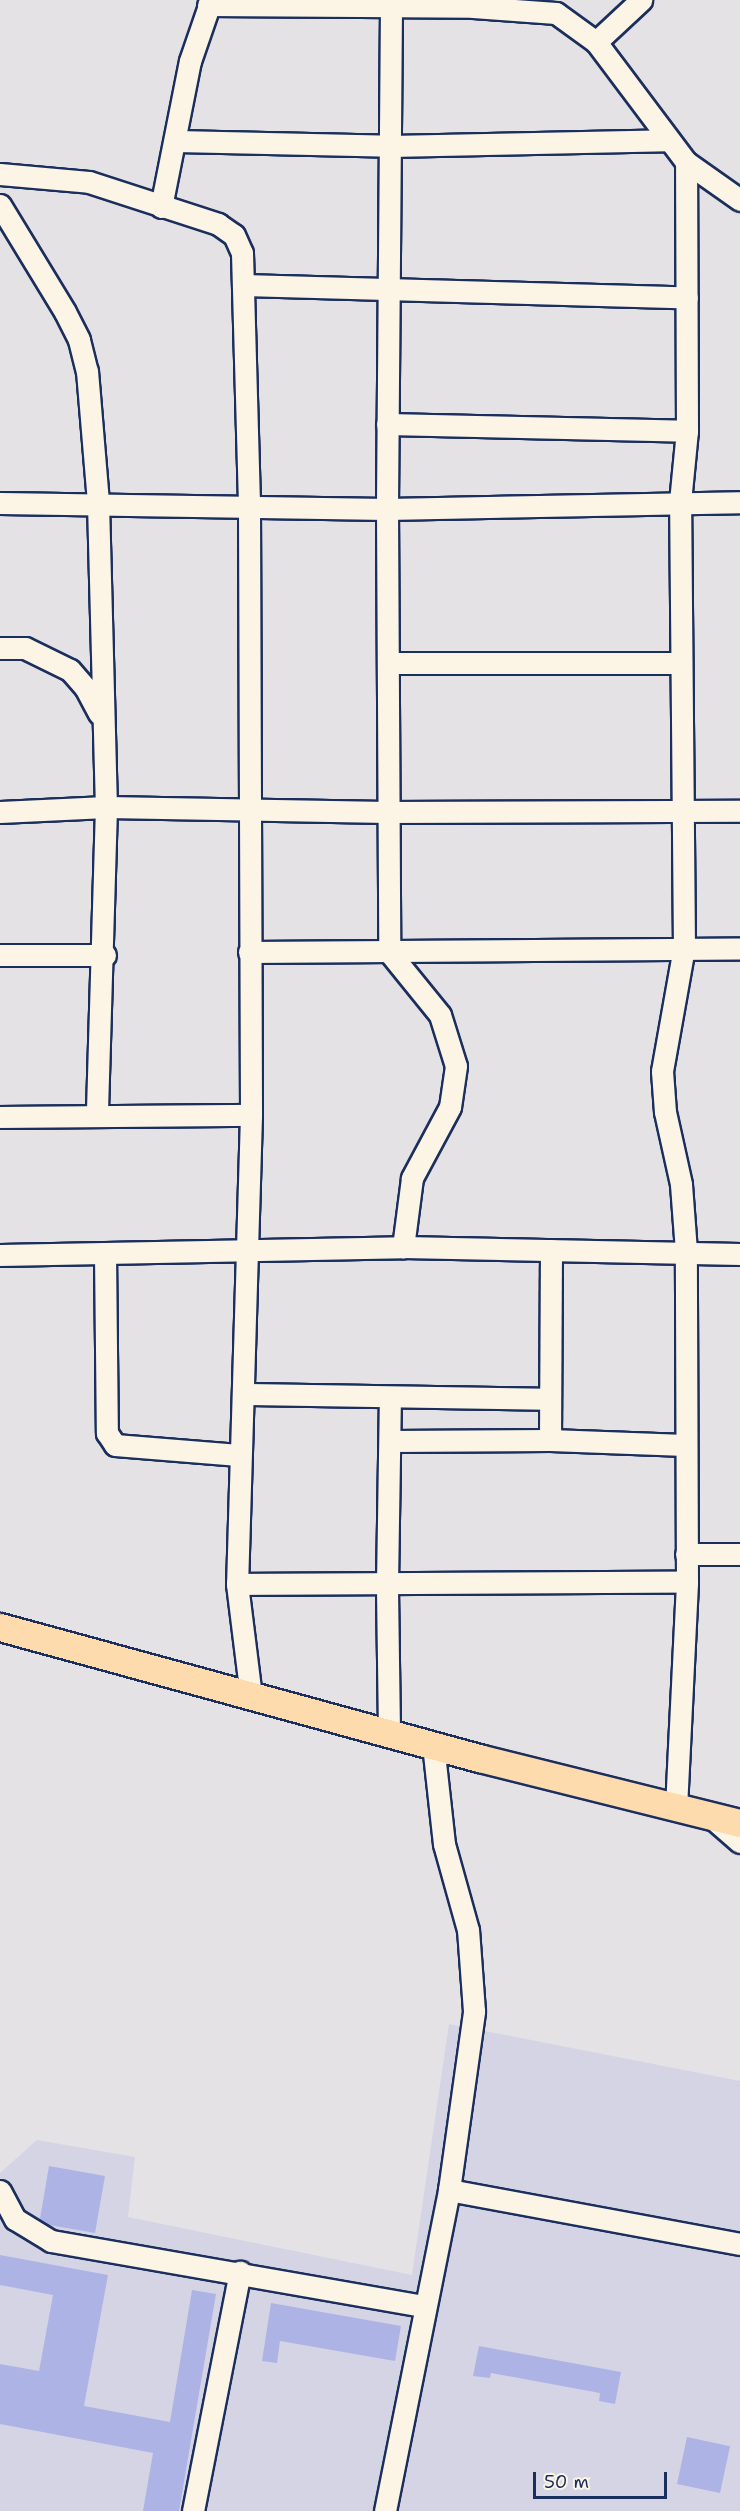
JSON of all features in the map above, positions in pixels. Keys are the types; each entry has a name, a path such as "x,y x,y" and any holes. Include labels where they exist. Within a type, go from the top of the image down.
{"main road":[{"path":"0,1628 433,1745 740,1823"}],"street":[{"path":"596,42 641,0"},
{"path":"161,207 176,141 190,61 210,3 539,9 556,13 596,42 667,140 686,162 740,200"},
{"path":"391,6 387,424 389,952 440,1015 456,1066 450,1107 412,1178 403,1247"},
{"path":"176,141 390,147 667,140"},
{"path":"676,1808 687,1582 686,1251 681,1184 663,1104 662,1071 684,948 680,812 680,502 687,431 686,162"},
{"path":"0,174 89,182 218,224 234,235 242,253 245,285 249,507 250,1115 249,1248 239,1455 237,1584 251,1696"},
{"path":"0,205 79,340 87,371 98,503 106,807 105,955 98,1116"},
{"path":"245,285 388,286 687,297"},
{"path":"387,424 687,431"},
{"path":"0,503 387,509 740,502"},
{"path":"0,648 25,648 70,670 85,687 102,719"},
{"path":"388,663 681,663"},
{"path":"0,812 106,807 387,812 740,811"},
{"path":"249,952 740,949"},
{"path":"0,955 105,955"},
{"path":"0,1117 250,1115"},
{"path":"0,1255 249,1248 403,1247 686,1251 740,1254"},
{"path":"550,1440 551,1250"},
{"path":"105,1253 107,1433 115,1445 239,1455"},
{"path":"243,1394 550,1399"},
{"path":"389,1732 387,1584 392,1441 390,1398"},
{"path":"392,1441 550,1440 685,1445"},
{"path":"686,1554 740,1554"},
{"path":"237,1584 687,1582"},
{"path":"385,2511 423,2306 449,2190 474,2011 468,1930 444,1844 433,1745"},
{"path":"710,1816 740,1842"},
{"path":"449,2190 740,2244"},
{"path":"0,2191 15,2219 51,2241 240,2272 423,2306"},
{"path":"193,2511 240,2272"}],"shaded area":[{"path":"449,2024 740,2081 740,2511 0,2511 0,2173 37,2140 135,2157 128,2217 412,2275"}],"building":[{"path":"49,2166 105,2176 95,2233 49,2225 40,2219"},
{"path":"0,2255 108,2275 84,2406 170,2422 192,2290 216,2294 179,2511 143,2511 153,2453 0,2424 0,2364 39,2371 53,2295 0,2285"},
{"path":"271,2303 401,2326 395,2361 280,2341 277,2363 262,2361"},
{"path":"479,2346 621,2372 615,2404 599,2401 600,2393 491,2373 490,2378 473,2376"},
{"path":"687,2437 730,2446 720,2493 677,2484"}]}
